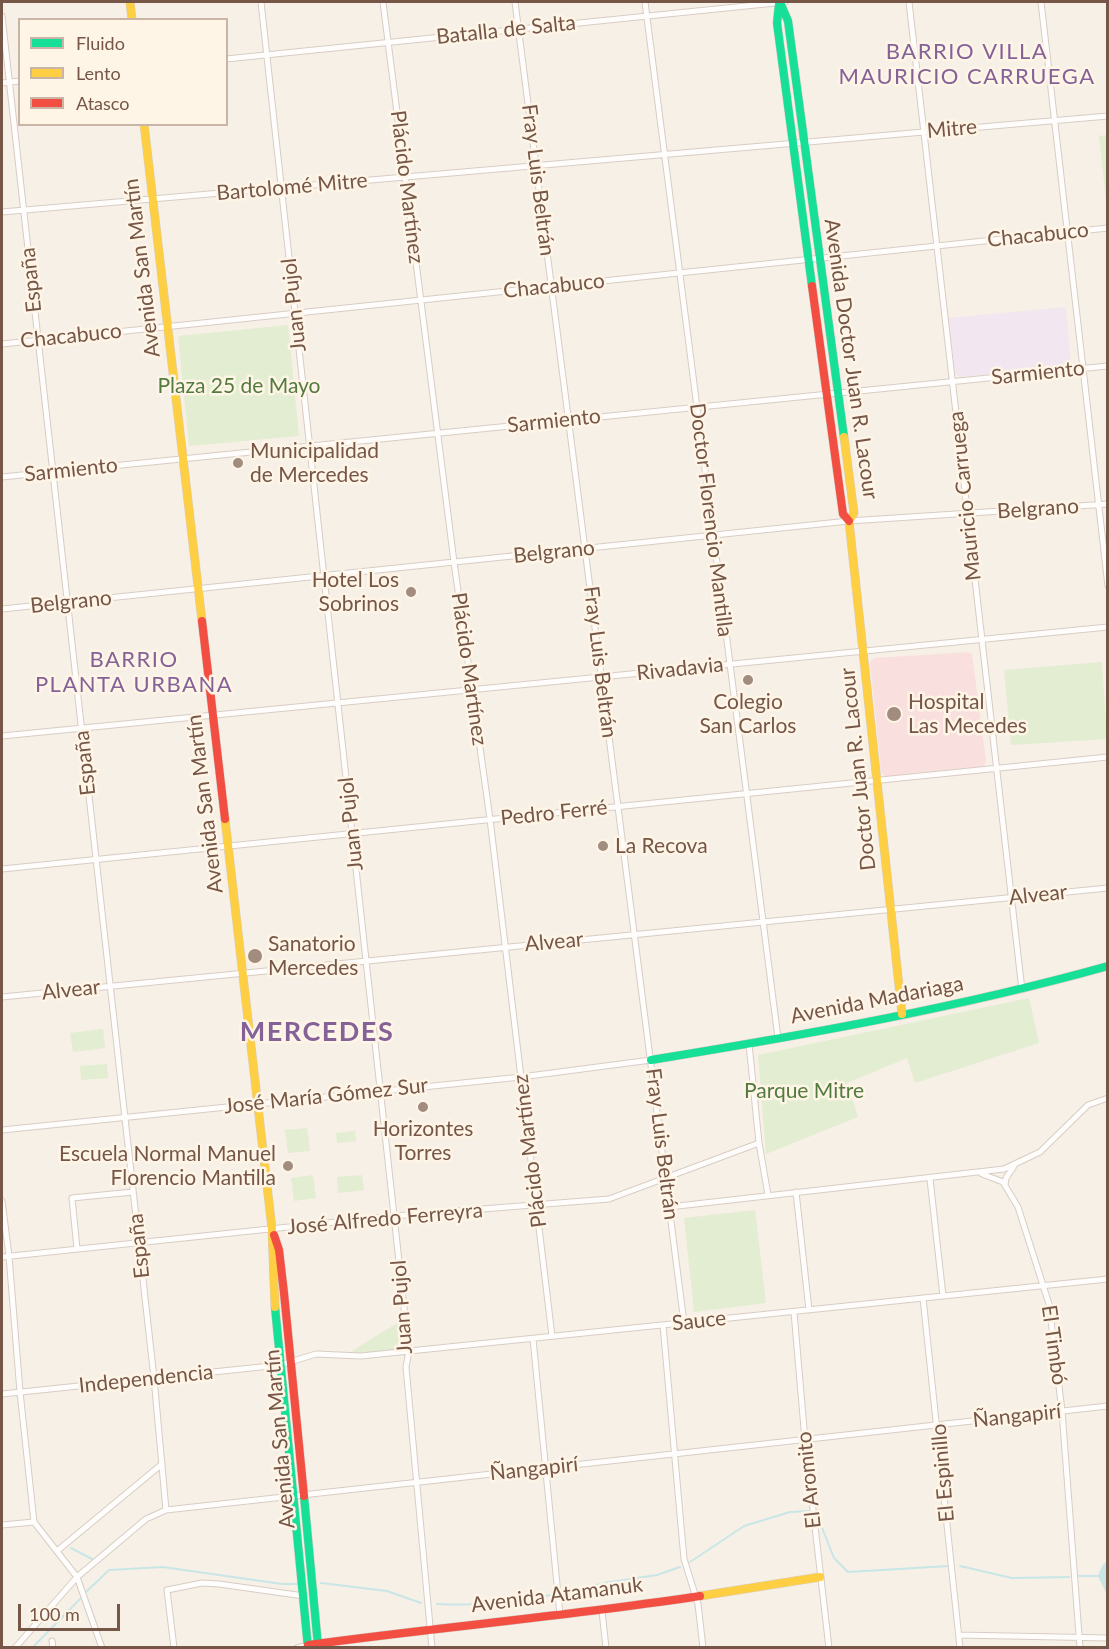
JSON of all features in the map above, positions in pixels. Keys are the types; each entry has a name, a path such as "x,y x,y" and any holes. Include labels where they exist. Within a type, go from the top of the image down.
{"street":[{"path":"130,2 132,18"},
{"name":"Juan Pujol","path":"261,2 394,1216 408,1351 405,1367 432,1647"},
{"name":"Plácido Martínez","path":"383,2 437,433 490,819 552,1336"},
{"name":"Fray Luis Beltrán","path":"515,2 684,1323"},
{"name":"Doctor Florencio Mantilla","path":"645,2 778,1038"},
{"name":"Avenida Doctor Juan R. Lacour","path":"779,2 788,21 807,259 843,514 849,521 854,513 838,393 819,258 798,143"},
{"name":"Batalla de Salta","path":"228,59 785,2"},
{"name":"Mauricio Carruega","path":"909,2 995,770 1022,990"},
{"path":"1041,2 1107,586"},
{"name":"España","path":"2,16 154,1378 166,1510"},
{"path":"2,83 18,81"},
{"name":"Mitre","path":"798,143 1107,116"},
{"name":"Avenida San Martín","path":"144,126 272,1229 271,1252 280,1365 318,1646"},
{"name":"Bartolomé Mitre","path":"2,212 798,143"},
{"name":"Chacabuco","path":"2,344 1107,228"},
{"name":"Sarmiento","path":"2,477 1107,366"},
{"name":"Belgrano","path":"2,609 849,521 1107,504"},
{"name":"Doctor Juan R. Lacour","path":"849,521 902,1014"},
{"name":"Rivadavia","path":"2,736 1107,627"},
{"name":"Pedro Ferré","path":"2,869 1107,757"},
{"name":"Alvear","path":"2,997 1107,888"},
{"name":"Avenida Madariaga","path":"651,1060 749,1044 1022,990 1107,966"},
{"path":"749,1044 759,1143 768,1195"},
{"name":"José María Gómez Sur","path":"2,1130 521,1077 651,1060"},
{"path":"669,1207 982,1174 1015,1165 1040,1152 1088,1105 1107,1098"},
{"name":"José Alfredo Ferreyra","path":"2,1257 394,1216 609,1199 759,1143"},
{"path":"1005,1185 1006,1178 1015,1165"},
{"path":"982,1174 998,1178 1005,1185"},
{"path":"930,1179 943,1296"},
{"name":"El Timbó","path":"1005,1185 1018,1207 1049,1304 1062,1411 1080,1647"},
{"path":"77,1249 72,1198 133,1192"},
{"path":"796,1192 809,1310"},
{"path":"2,1201 34,1522 77,1577 102,1647"},
{"name":"Avenida San Martín","path":"272,1229 279,1250 291,1362 308,1646"},
{"name":"Sauce","path":"291,1362 316,1354 361,1356 1107,1279"},
{"name":"El Espinillo","path":"923,1298 939,1425 960,1647"},
{"name":"El Aromito","path":"794,1312 804,1440 829,1647"},
{"path":"663,1325 684,1559 694,1594 702,1647"},
{"path":"533,1339 560,1615"},
{"name":"Independencia","path":"2,1394 291,1362"},
{"name":"Ñangapirí","path":"15,1647 77,1577 146,1519 166,1510 1107,1406"},
{"path":"57,1551 162,1464"},
{"path":"2,1525 34,1522"},
{"name":"Avenida Atamanuk","path":"297,1647 318,1646 429,1628 602,1611 694,1594 820,1577"},
{"path":"174,1647 167,1590 202,1583 304,1596"},
{"path":"602,1611 606,1647"},
{"path":"959,1635 1107,1638"}],"shaded area":[{"path":"1066,307 1071,366 960,377 955,373 948,318"},
{"path":"968,652 972,654 986,760 984,767 885,777 881,772 870,662 874,658"}],"green space":[{"path":"1108,135 1107,211 1099,136"},
{"name":"Plaza 25 de Mayo","path":"288,325 299,436 189,446 178,336"},
{"path":"1102,662 1107,739 1011,745 1004,670"},
{"name":"Parque Mitre","path":"1029,998 1039,1043 915,1083 907,1058 847,1083 858,1117 766,1154 758,1055"},
{"path":"103,1029 105,1048 73,1052 70,1033"},
{"path":"107,1064 108,1078 81,1080 80,1066"},
{"path":"307,1128 310,1151 288,1153 285,1130"},
{"path":"355,1131 356,1141 337,1143 336,1133"},
{"path":"313,1175 316,1198 294,1201 291,1178"},
{"path":"362,1175 364,1190 338,1193 337,1177"},
{"path":"755,1210 766,1303 694,1312 684,1218"},
{"path":"399,1322 402,1324 399,1350 361,1355 352,1351"}],"water":[{"path":"1107,1561 1107,1595 1098,1576"}],"waterway":[{"path":"690,1562 744,1526 790,1512 809,1511"},
{"path":"815,1517 819,1520 834,1558 848,1572 949,1566"},
{"path":"71,1548 92,1559"},
{"path":"960,1566 1012,1578 1069,1577"},
{"path":"86,1592 109,1570 163,1567 282,1584 299,1584"},
{"path":"563,1592 657,1575 680,1567"},
{"path":"1079,1576 1099,1576"},
{"path":"321,1583 387,1591 421,1603"},
{"path":"437,1604 496,1603 555,1594"},
{"path":"32,1648 81,1598"}],"traffic: fast":[{"path":"780,2 788,21 844,437"},
{"path":"779,4 777,23 812,286"},
{"path":"651,1060 766,1041 938,1008 1108,966"},
{"path":"275,1307 308,1648"},
{"path":"304,1496 318,1646"}],"traffic: slow":[{"path":"130,2 132,18"},
{"path":"144,126 202,621"},
{"path":"844,437 854,513 849,521"},
{"path":"849,521 902,1014"},
{"path":"225,819 272,1229 275,1307"},
{"path":"700,1596 820,1577"}],"traffic: jam":[{"path":"812,286 843,514 849,521"},
{"path":"202,621 225,819"},
{"path":"274,1235 279,1250 284,1293 304,1496"},
{"path":"308,1645 700,1596"}],"place":[{"name":"Municipalidad de Mercedes","path":"238,463"},
{"name":"Hotel Los Sobrinos","path":"411,592"},
{"name":"Colegio San Carlos","path":"748,680"},
{"name":"Hospital Las Mecedes","path":"894,714"},
{"name":"La Recova","path":"603,846"},
{"name":"Sanatorio Mercedes","path":"255,956"},
{"name":"Horizontes Torres","path":"423,1107"},
{"name":"Escuela Normal Manuel Florencio Mantilla","path":"288,1166"}],"district":[{"name":"BARRIO VILLA MAURICIO CARRUEGA","path":"967,64"},
{"name":"BARRIO PLANTA URBANA","path":"134,672"},
{"name":"MERCEDES","path":"317,1032"}]}
